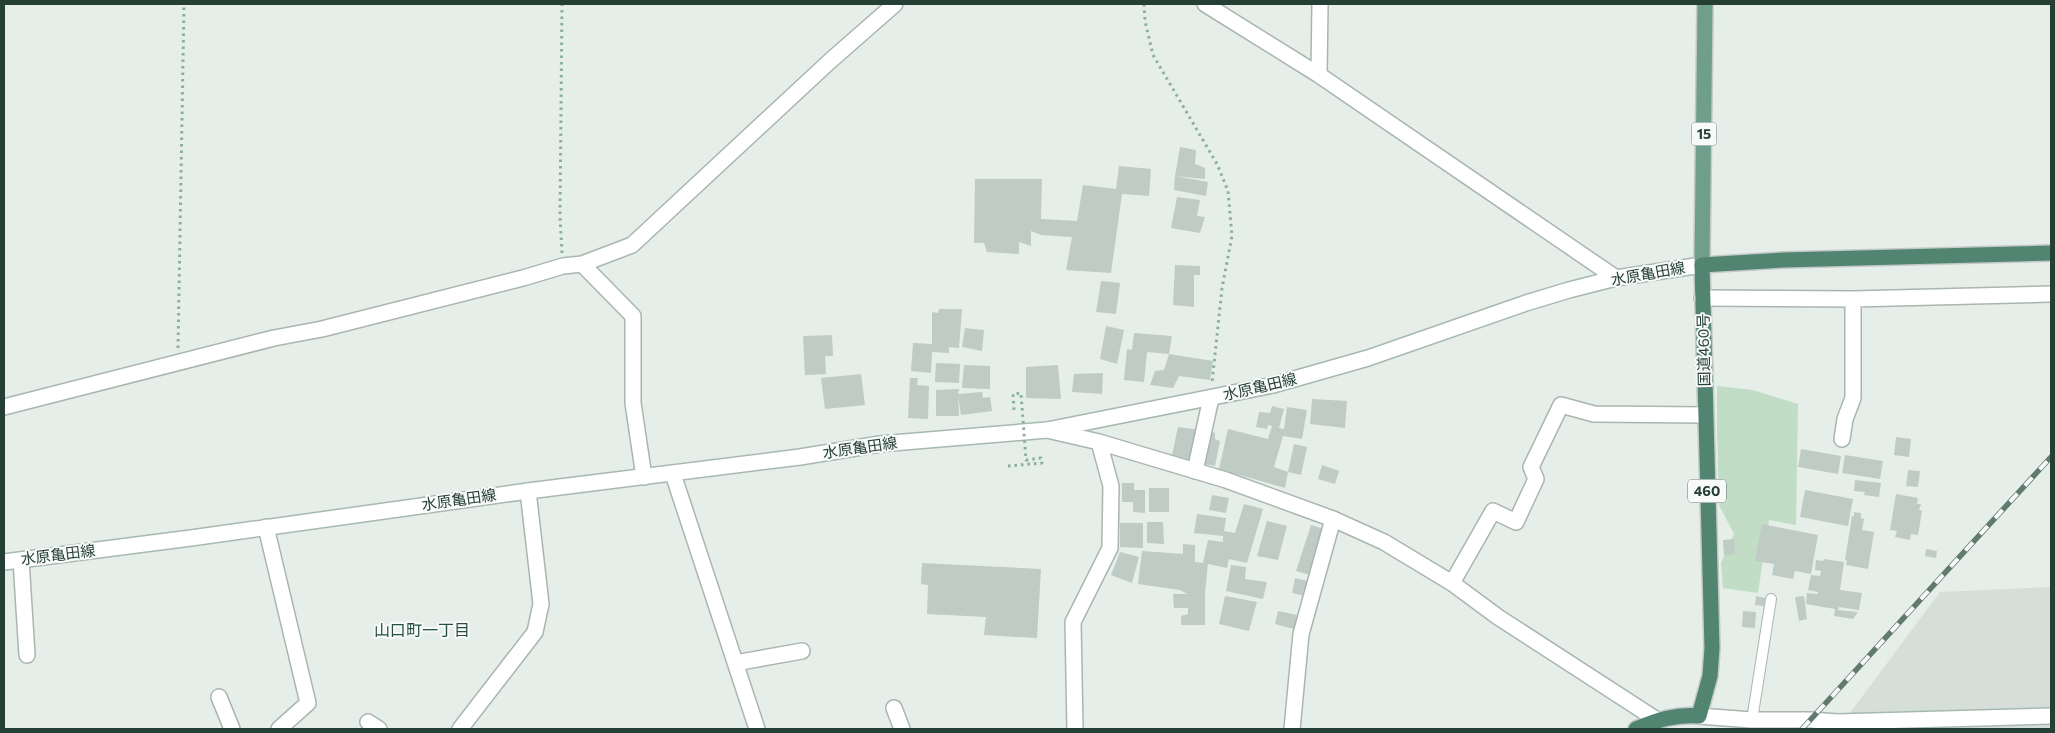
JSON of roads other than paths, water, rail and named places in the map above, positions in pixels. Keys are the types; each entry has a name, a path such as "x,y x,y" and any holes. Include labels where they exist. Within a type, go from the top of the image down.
{"highway":[{"path":"1702,265 1783,260 2051,253"},
{"name":"国道460号","path":"1700,716 1710,676 1712,648 1702,265"},
{"path":"1636,729 1657,720 1681,715 1700,716"}],"main road":[{"name":"15","path":"1702,265 1705,4"}],"street":[{"path":"4,407 178,362 504,283 563,266 582,264 632,245 830,60 895,4"},
{"path":"1205,4 1319,75 1616,278"},
{"path":"1319,75 1320,4"},
{"path":"582,264 633,316 633,403 644,477"},
{"name":"水原亀田線","path":"4,562 528,491 800,457 880,444 1047,430 1211,398 1317,374 1526,303 1616,278 1702,265"},
{"path":"1702,298 1853,298 2051,294"},
{"path":"1842,439 1845,419 1853,398 1853,298"},
{"path":"1195,471 1211,398"},
{"path":"1452,583 1493,511 1516,522 1536,479 1531,468 1561,405 1594,414 1705,415"},
{"path":"1047,430 1099,442 1226,480 1333,518 1384,542 1452,583 1498,617 1657,720"},
{"path":"1075,729 1073,622 1110,548 1111,486 1099,442"},
{"path":"672,474 757,729"},
{"path":"460,729 535,632 541,604 528,491"},
{"path":"1292,729 1301,634 1333,518"},
{"path":"266,527 308,703 279,729"},
{"path":"20,560 27,655"},
{"path":"735,662 802,651"},
{"path":"219,697 232,729"},
{"path":"894,708 902,729"},
{"path":"1700,716 1752,720 1811,720 1834,726 1954,724 2051,716"}],"lane":[{"path":"1752,720 1771,599"}],"railway":[{"path":"1802,729 2051,457"}],"district":[{"name":"山口町一丁目","path":"422,630"}]}
